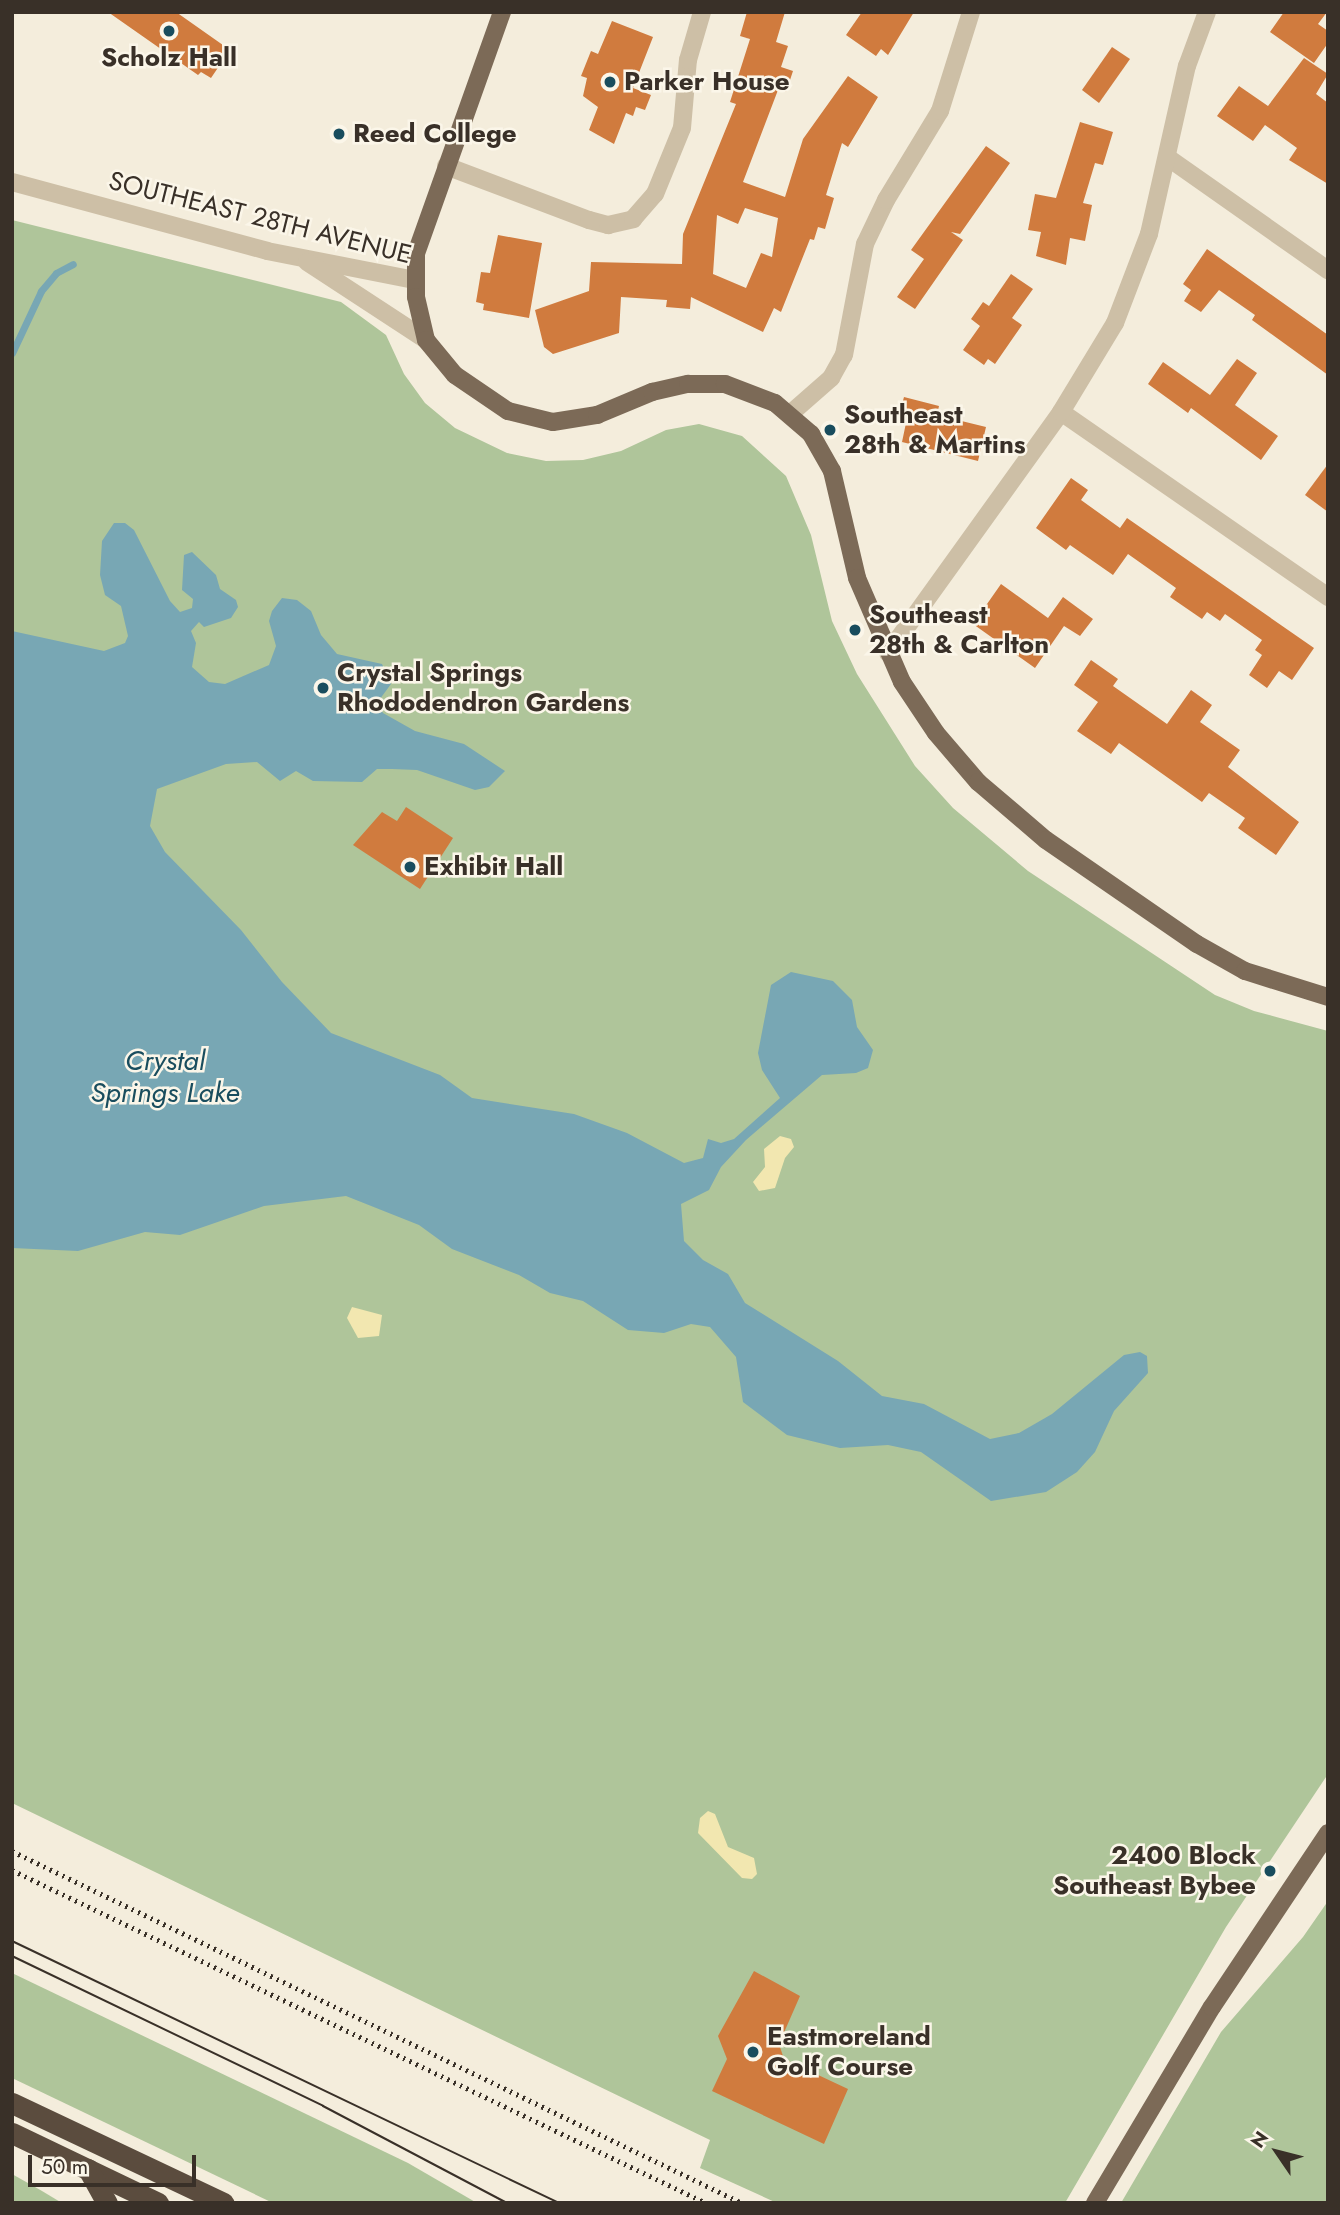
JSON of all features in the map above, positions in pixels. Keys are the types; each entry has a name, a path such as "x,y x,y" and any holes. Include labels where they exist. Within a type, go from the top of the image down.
{"highway":[{"path":"12,2103 223,2203"},
{"path":"12,2133 158,2203"},
{"path":"88,2169 107,2203"}],"main road":[{"path":"415,280 416,254 502,12"},
{"name":"SOUTHEAST 28TH AVENUE","path":"415,280 426,340 464,385 486,401 531,418 578,419 668,387 706,383 759,394 790,414 811,434 832,471 857,578 888,653 943,742 978,782 1028,826 1197,944 1245,971 1328,997"},
{"path":"1095,2203 1226,1985 1328,1833"}],"street":[{"path":"446,166 589,220 608,225 633,219 655,194 682,128 688,60 702,12"},
{"path":"790,414 831,378 846,346 865,244 886,200 940,111 971,12"},
{"path":"888,653 1061,412 1115,323 1132,283 1167,157 1187,66 1207,12"},
{"path":"1167,157 1328,270"},
{"name":"SOUTHEAST 28TH AVENUE","path":"12,182 304,260 415,280"},
{"path":"304,260 426,340"},
{"path":"1061,412 1328,597"}],"green space":[{"name":"Eastmoreland Golf Course","path":"12,220 341,302 386,335 404,374 425,403 455,428 507,453 546,461 583,460 621,451 666,430 699,424 742,436 786,476 811,535 832,621 857,674 915,766 953,808 1028,871 1215,995 1254,1011 1328,1031 1328,1774 1226,1927 1065,2203 777,2203 700,2168 710,2140 12,1803"},
{"path":"1328,1901 1328,2203 1121,2203 1221,2032 1303,1937"},
{"path":"12,1973 408,2163 477,2203 273,2203 12,2078"},
{"path":"12,2174 42,2191 62,2203 12,2203"}],"sand":[{"path":"780,1136 791,1139 794,1147 785,1158 775,1188 759,1191 753,1182 765,1167 764,1149"},
{"path":"352,1307 382,1315 379,1336 358,1338 347,1318"},
{"path":"708,1811 715,1814 728,1847 754,1858 757,1874 752,1879 742,1878 698,1833 700,1818"}],"water":[{"name":"Crystal Springs Lake","path":"114,523 125,523 134,530 170,601 180,612 192,608 193,599 182,590 184,555 192,552 216,575 220,589 236,600 238,607 231,618 204,627 199,622 191,631 196,643 192,667 209,682 225,684 269,665 276,646 269,621 272,611 282,598 297,600 311,611 321,635 337,654 382,664 391,684 377,703 383,713 415,731 464,744 505,771 489,787 475,790 417,770 377,769 362,782 313,781 296,771 280,781 257,762 226,764 157,789 150,826 165,852 241,930 282,982 331,1033 440,1075 472,1098 574,1114 627,1133 684,1163 703,1158 708,1139 721,1143 734,1139 780,1098 762,1070 758,1053 771,985 791,972 833,981 852,1000 857,1027 873,1050 868,1068 856,1073 822,1075 746,1140 721,1167 709,1190 681,1204 684,1241 703,1260 728,1274 745,1303 838,1361 882,1396 924,1404 990,1439 1019,1433 1052,1414 1124,1355 1140,1352 1147,1356 1148,1373 1114,1411 1095,1452 1077,1472 1046,1492 991,1501 921,1452 888,1445 840,1448 787,1435 743,1402 736,1357 710,1327 691,1324 664,1333 628,1330 583,1301 550,1293 519,1275 452,1249 419,1225 346,1196 264,1206 180,1235 145,1232 78,1251 12,1248 12,631 104,651 125,643 128,636 121,606 105,595 100,575 102,541"}],"building":[{"name":"Scholz Hall","path":"108,12 176,12 230,50 211,78 201,72 198,75"},
{"path":"747,12 785,12 776,42 788,46 781,67 793,71 786,92 778,90 743,182 785,197 803,139 848,76 878,97 848,147 842,143 826,195 834,198 825,229 818,227 814,240 810,239 781,312 774,308 763,332 691,297 690,309 666,307 667,300 621,297 619,333 553,354 544,347 535,310 589,291 591,262 682,264 683,234 736,104 730,102 750,39 740,36","holes":["745,208 778,218 772,257 761,253 746,288 713,274 717,215 738,224"]},
{"path":"862,12 914,12 888,55 881,49 876,56 846,35"},
{"path":"1284,12 1327,12 1318,24 1328,31 1328,43 1314,63 1270,32"},
{"name":"Parker House","path":"612,21 653,37 633,88 651,95 645,110 636,107 633,116 626,113 614,144 589,130 598,107 583,96 587,78 581,76 591,51 598,54"},
{"path":"1112,47 1130,59 1099,103 1082,90"},
{"path":"1304,58 1328,74 1316,94 1328,103 1328,184 1289,160 1297,148 1265,125 1253,141 1217,116 1239,86 1268,106"},
{"path":"1080,122 1113,132 1103,165 1095,163 1083,203 1092,205 1085,241 1070,238 1066,265 1036,256 1041,232 1028,230 1035,194 1056,198"},
{"path":"986,146 1010,163 960,234 951,232 963,240 915,309 897,297 924,259 911,250"},
{"path":"498,235 542,243 529,318 483,310 484,304 476,302 481,272 490,273"},
{"path":"1207,249 1328,335 1328,375 1252,320 1255,315 1219,290 1201,312 1184,301 1191,290 1183,284"},
{"path":"1011,274 1033,289 1012,318 1022,325 995,364 988,359 984,365 963,350 980,326 971,319 983,302 989,306"},
{"path":"1237,359 1257,373 1235,405 1278,436 1261,460 1191,408 1188,413 1148,384 1163,362 1210,395"},
{"path":"904,397 939,406 937,415 986,427 978,461 902,442 906,423 897,422"},
{"path":"1328,464 1328,512 1305,495"},
{"path":"1071,478 1088,490 1081,500 1120,528 1127,518 1314,648 1292,680 1279,671 1267,688 1249,675 1262,655 1255,650 1262,640 1225,614 1220,621 1207,612 1202,619 1170,597 1176,588 1128,554 1113,575 1070,545 1066,550 1036,528"},
{"path":"1001,584 1048,618 1063,597 1093,619 1080,636 1064,626 1035,668 973,624"},
{"path":"1091,660 1118,679 1113,686 1167,724 1191,690 1212,705 1200,722 1240,750 1228,767 1299,822 1276,855 1238,828 1245,818 1209,793 1202,802 1119,743 1111,754 1077,731 1098,702 1074,685"},
{"name":"Exhibit Hall","path":"406,807 453,838 420,889 353,845 382,812 397,821"},
{"name":"Eastmoreland Golf Course","path":"754,1971 800,1996 779,2044 784,2059 848,2089 824,2144 712,2091 727,2059 718,2036"}],"waterway":[{"path":"12,353 41,291 56,273 73,264"}],"tram line":[{"path":"12,1941 559,2203"},
{"path":"12,1956 323,2106 507,2203"}],"railway":[{"path":"12,1851 742,2203"},
{"path":"12,1870 706,2203"}],"place":[{"name":"Scholz Hall","path":"169,31"},
{"name":"Parker House","path":"610,82"},
{"name":"Reed College","path":"339,134"},
{"name":"Southeast 28th & Martins","path":"830,430"},
{"name":"Southeast 28th & Carlton","path":"855,630"},
{"name":"Crystal Springs Rhododendron Gardens","path":"323,688"},
{"name":"Exhibit Hall","path":"410,867"},
{"name":"2400 Block Southeast Bybee","path":"1270,1871"},
{"name":"Eastmoreland Golf Course","path":"753,2052"}]}
